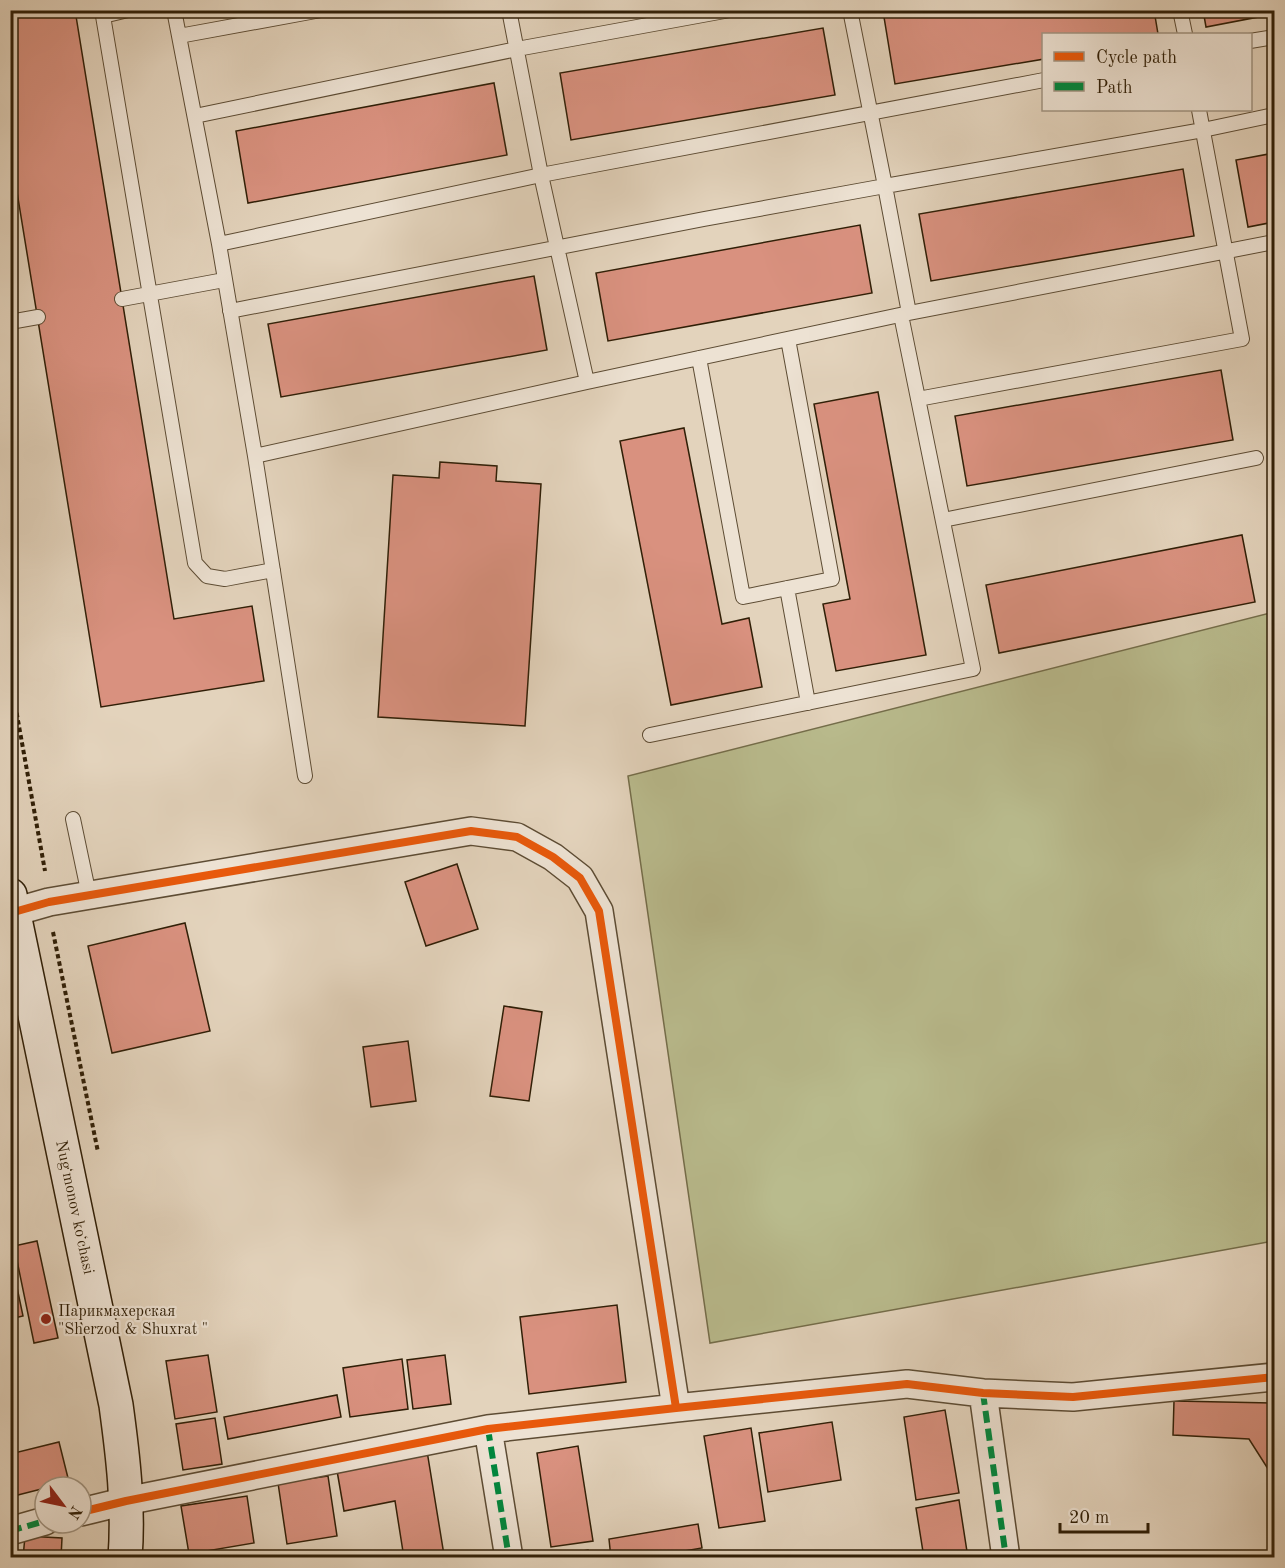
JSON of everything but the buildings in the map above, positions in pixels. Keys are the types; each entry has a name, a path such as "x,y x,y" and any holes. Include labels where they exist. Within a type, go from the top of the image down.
{"main road":[{"name":"Nugʻmonov koʻchasi","path":"12,904 116,1406 123,1453 126,1501 124,1557"}],"street":[{"path":"12,904 49,902 471,831 517,837 554,856 580,878 599,910 676,1408"},
{"path":"93,1509 488,1429 907,1384 983,1393 1073,1397 1275,1377"},
{"path":"983,1393 1006,1557"},
{"path":"488,1429 509,1557"},
{"path":"10,1531 33,1524"}],"lane":[{"path":"128,10 103,16 195,563 207,576 225,579 273,570"},
{"path":"174,10 219,244 305,776"},
{"path":"179,36 321,10"},
{"path":"509,10 541,175 587,382"},
{"path":"195,116 517,49 729,10"},
{"path":"650,735 973,669 918,399 885,186 850,10"},
{"path":"1180,10 1185,33"},
{"path":"1252,41 1275,37"},
{"path":"219,244 541,175 1042,80"},
{"path":"918,399 1242,339 1199,111"},
{"path":"230,311 704,219 1203,130 1275,115"},
{"path":"255,456 905,314 1275,242"},
{"path":"122,299 224,280"},
{"path":"10,322 38,317"},
{"path":"699,358 743,597 832,579 788,339"},
{"path":"943,520 1256,458"},
{"path":"787,588 808,703"},
{"path":"73,819 89,895"}],"path":[{"path":"10,676 45,871"}],"green space":[{"path":"1274,612 1274,1241 710,1343 628,776"}],"marked path":[{"path":"983,1393 1006,1558"},
{"path":"488,1429 509,1558"},
{"path":"10,1531 33,1524"}],"cycle path":[{"path":"14,912 49,902 471,831 517,837 553,857 580,878 599,911 676,1408"},
{"path":"93,1509 488,1429 907,1384 983,1393 1073,1397 1274,1377"}],"place":[{"name":"Парикмахерская \"Sherzod & Shuxrat \"","path":"46,1319"}]}
